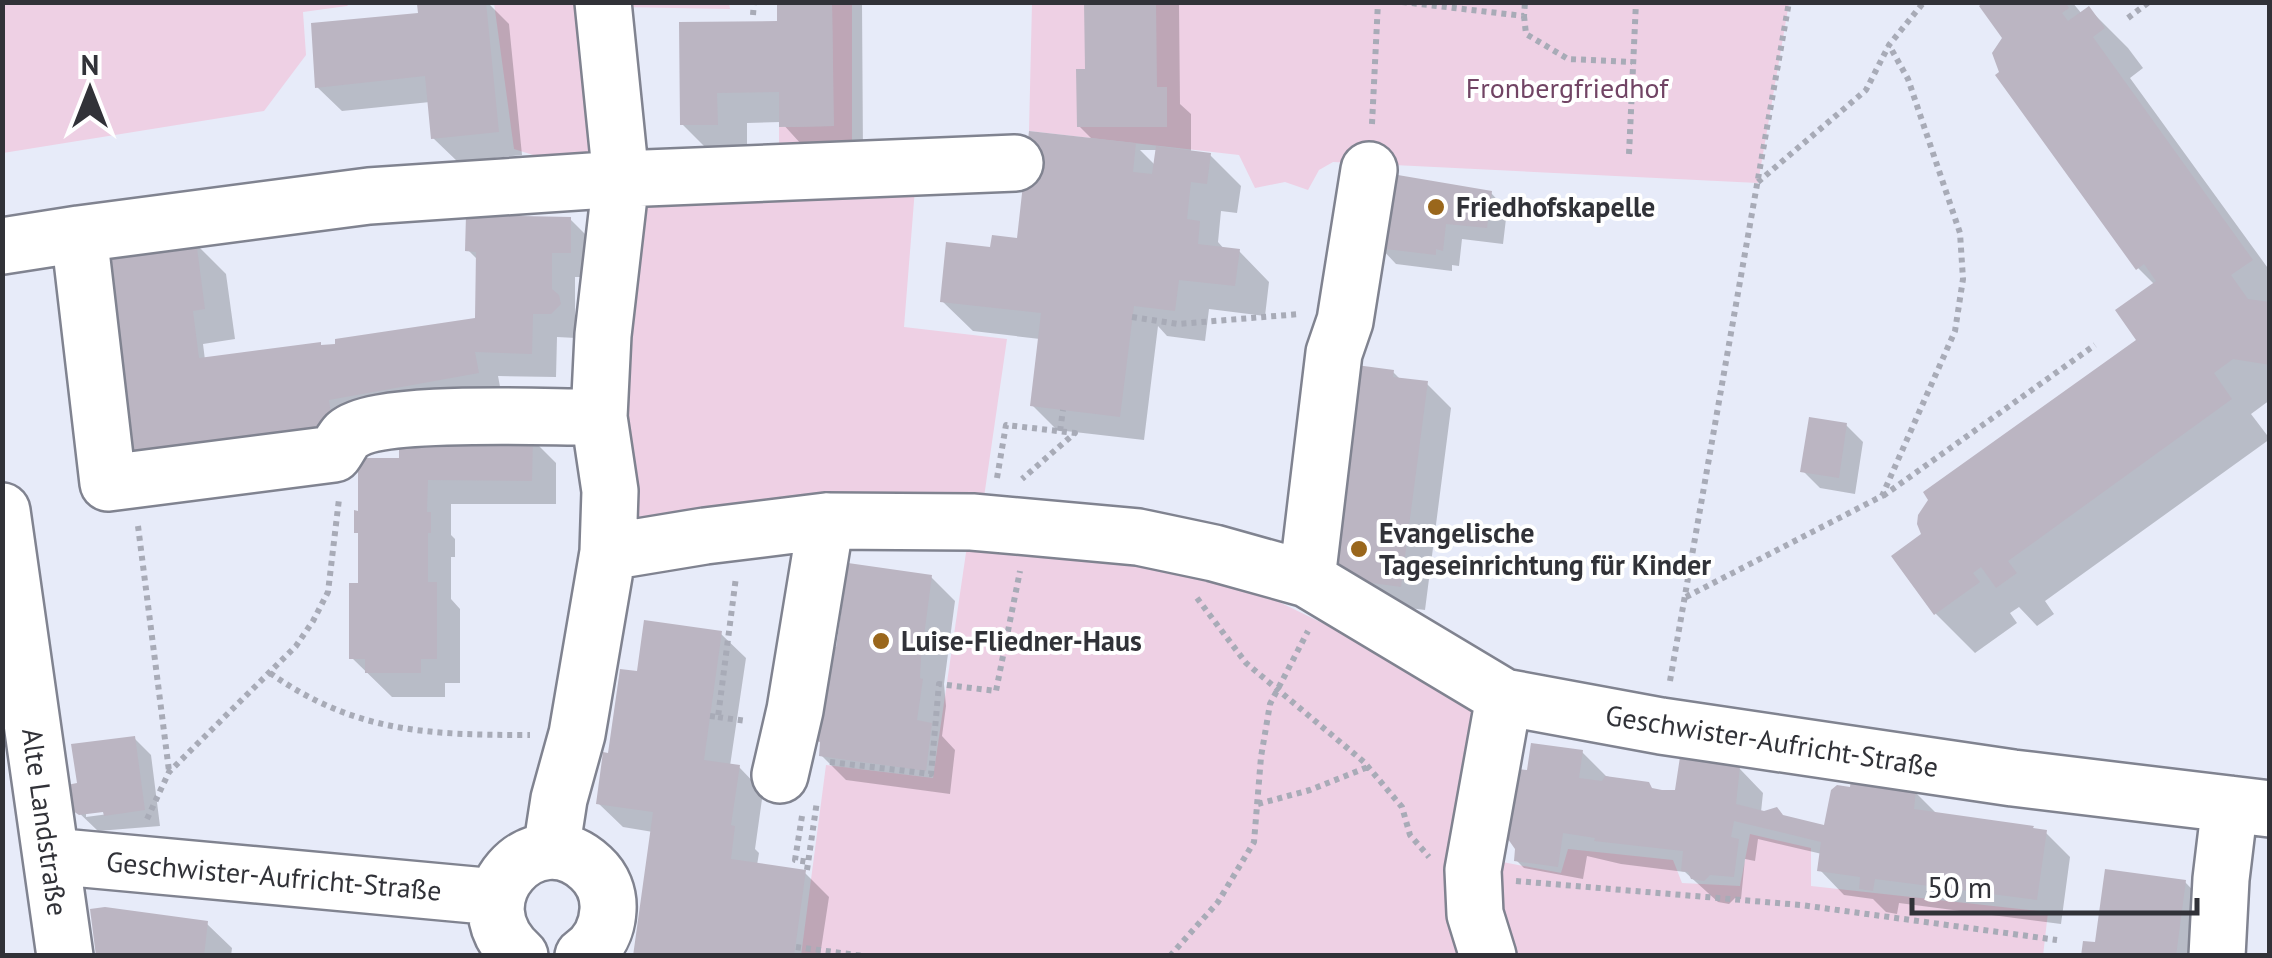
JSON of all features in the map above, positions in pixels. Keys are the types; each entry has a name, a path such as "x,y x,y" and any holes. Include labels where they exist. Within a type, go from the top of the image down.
{"street":[{"path":"551,852 559,798 577,734 608,552 610,490 599,418 603,335 620,179 603,2"},
{"path":"2,246 369,196 620,179 1015,163"},
{"path":"1318,585 1334,353 1345,321 1369,170"},
{"path":"79,234 108,483 334,454 348,434 376,423 411,419 599,418"},
{"name":"Alte Landstraße","path":"2,511 17,731 51,856 64,956"},
{"name":"Geschwister-Aufricht-Straße","path":"608,552 826,521 891,532 990,515 1214,553 1318,585 1504,698 1661,726 2085,788 2250,807"},
{"path":"803,786 795,710 826,521"},
{"path":"1488,956 1494,892 1473,870 1504,698"},
{"path":"2217,956 2221,880 2250,807"},
{"path":"520,956 499,931 496,897 503,880 516,865 532,855 551,852 583,861 604,886 608,918 602,936 583,956"},
{"name":"Geschwister-Aufricht-Straße","path":"51,856 496,897"}],"path":[{"path":"754,2 754,14"},
{"path":"1369,170 1378,2"},
{"path":"1402,2 1524,16"},
{"path":"1526,2 1526,34 1568,59 1632,62"},
{"path":"1630,154 1636,2"},
{"path":"1661,726 1789,2"},
{"path":"1758,182 1866,90 1889,45 1924,2"},
{"path":"2128,18 2149,2"},
{"path":"1882,496 1950,342 1962,279 1960,234 1954,210 1908,79 1889,45"},
{"path":"1132,317 1178,324 1316,313"},
{"path":"1686,598 1882,496 2094,346"},
{"path":"1060,431 1062,410"},
{"path":"1006,425 1074,433 990,515 1006,425"},
{"path":"132,480 169,772 296,646 328,592 339,496 334,454"},
{"path":"1154,541 1246,663 1368,767 1402,808 1410,835 1494,892 1801,906 2057,940"},
{"path":"730,719 714,716 739,560"},
{"path":"803,786 931,774 939,684 996,691 1021,570"},
{"path":"1170,956 1218,902 1254,842 1270,704 1318,585"},
{"path":"270,672 298,692 363,722 444,735 577,734"},
{"path":"1258,804 1310,790 1368,767"},
{"path":"803,786 808,866 795,860 803,786"},
{"path":"796,948 864,956"}],"green space":[{"path":"3,2 350,3 303,12 306,55 264,111 3,153"},
{"path":"729,2 730,9 619,7 621,149 549,160 514,149 494,3"},
{"path":"832,3 852,3 852,140 779,143 779,127 833,126"},
{"name":"Fronbergfriedhof","path":"1032,3 1789,3 1758,183 1333,162 1319,170 1308,190 1285,182 1255,188 1239,155 1029,131"},
{"path":"916,176 904,327 1007,339 982,511 617,543 630,190"},
{"path":"968,539 1224,575 1431,676 1491,711 1476,955 801,956 826,765 933,778"},
{"path":"1750,834 1811,848 1811,886 2048,912 2043,956 1501,955 1492,860 1561,873 1568,849 1673,860 1682,883 1740,886"}],"building":[{"path":"486,2 499,132 431,139 425,76 315,88 311,23 418,13 417,4"},
{"path":"777,2 832,2 834,126 779,127 779,92 717,93 718,125 680,125 679,22 777,21"},
{"path":"1084,2 1156,2 1157,87 1167,87 1167,127 1077,127 1076,69 1085,69"},
{"path":"1984,2 2065,2 2069,8 2062,13 2068,21 2089,6 2105,28 2093,37 2253,260 2231,275 2248,299 2270,302 2270,365 2233,359 2214,373 2232,399 2008,561 2017,573 1996,588 1981,567 1973,573 1980,582 1934,615 1891,556 1921,534 1918,515 1928,500 1923,492 2136,340 2115,310 2156,281 2144,264 2136,270 1995,75 1999,72 1992,53 2002,38 1979,6"},
{"path":"1029,131 1136,143 1133,172 1152,174 1156,146 1211,153 1207,184 1191,182 1187,219 1200,221 1198,244 1240,249 1235,286 1179,280 1175,311 1134,306 1120,417 1030,406 1041,313 940,302 946,242 990,247 992,235 1017,238"},
{"name":"Friedhofskapelle","path":"1386,173 1492,191 1487,228 1446,224 1443,251 1436,249 1436,255 1377,248"},
{"path":"466,215 571,217 571,253 552,253 552,289 561,304 551,314 533,314 532,354 475,352 479,373 329,400 333,430 115,460 104,253 196,240 205,309 193,311 199,358 321,342 335,344 335,339 475,318 476,252 465,251"},
{"path":"1341,363 1394,370 1393,377 1428,381 1401,587 1314,575"},
{"path":"1809,417 1847,423 1839,478 1800,472"},
{"path":"399,436 533,436 532,481 428,480 428,582 437,582 437,659 421,659 421,673 365,673 365,659 349,659 349,583 358,583 354,510 358,511 358,458 399,458"},
{"name":"Luise-Fliedner-Haus","path":"848,563 932,575 917,720 932,723 926,771 819,756 817,741 828,666 832,646 836,647"},
{"path":"644,620 722,631 704,760 740,765 731,825 735,826 731,859 806,870 794,956 633,956 653,812 596,804 620,669 637,671"},
{"path":"135,736 145,810 104,816 103,812 79,815 73,811 67,785 77,783 71,744"},
{"path":"1531,743 1583,750 1579,778 1602,781 1605,776 1649,782 1652,788 1662,790 1675,790 1680,757 1740,766 1736,804 1764,811 1777,807 1783,815 1824,825 1831,790 1837,785 1850,787 1851,779 1916,790 1914,809 2047,830 2037,900 1875,879 1873,891 1859,889 1860,877 1817,871 1821,842 1734,821 1731,837 1739,839 1734,877 1710,875 1704,881 1691,879 1688,872 1681,871 1683,851 1594,841 1595,838 1563,833 1558,867 1514,861 1515,849 1503,832 1510,825 1518,769 1527,770"},
{"path":"2105,869 2186,880 2176,956 2081,956 2083,941 2095,942"},
{"path":"105,907 208,921 204,956 96,956 90,909"}],"place":[{"name":"Friedhofskapelle","path":"1436,207"},
{"name":"Evangelische Tageseinrichtung für Kinder","path":"1359,549"},
{"name":"Luise-Fliedner-Haus","path":"881,641"}]}
